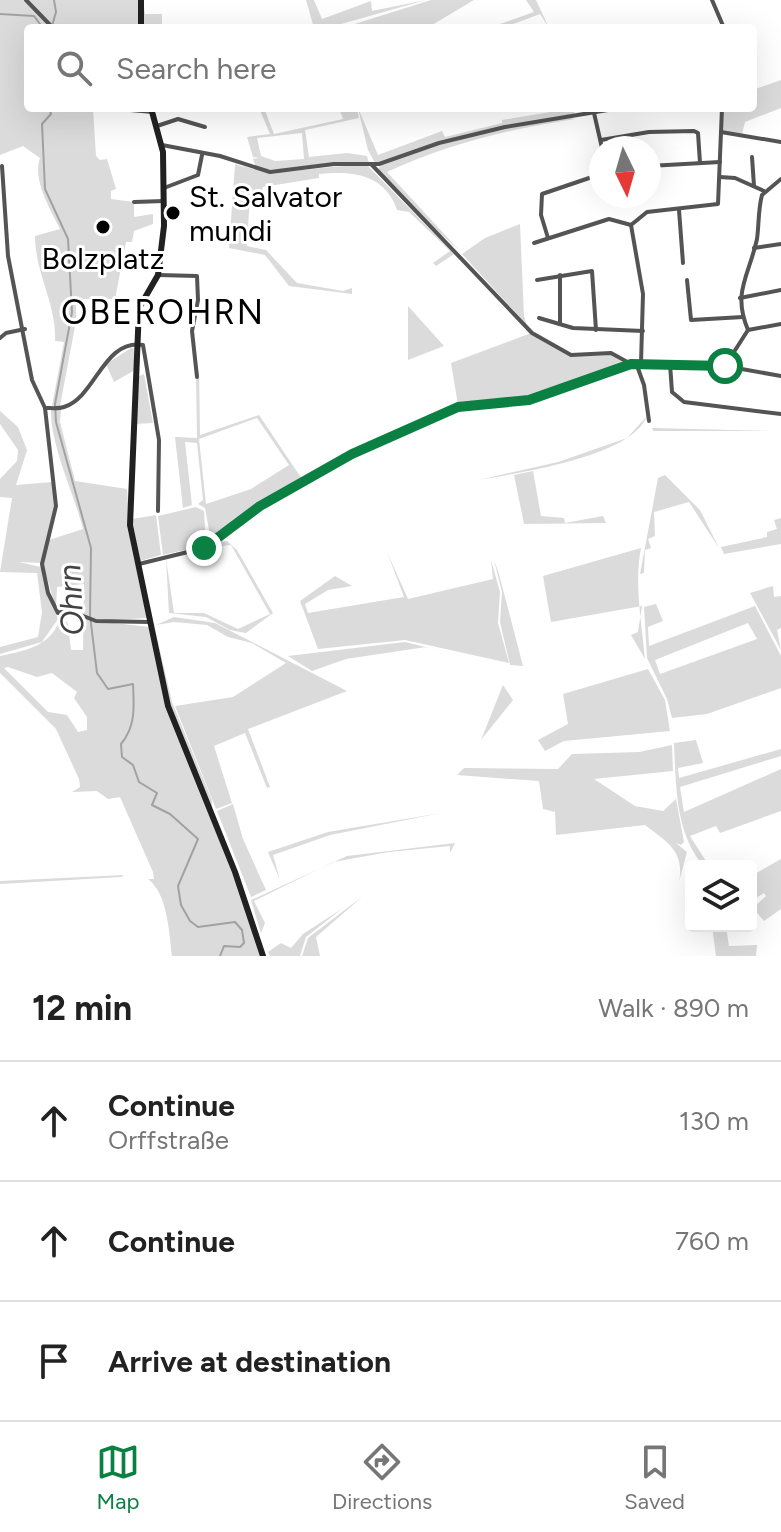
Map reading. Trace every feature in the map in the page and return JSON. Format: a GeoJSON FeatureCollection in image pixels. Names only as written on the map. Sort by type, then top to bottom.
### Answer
{"type":"FeatureCollection","features":[{"type":"Feature","properties":{"kind":"main road"},"geometry":{"type":"LineString","coordinates":[[141,0],[141,24]]}},
{"type":"Feature","properties":{"kind":"main road"},"geometry":{"type":"LineString","coordinates":[[153,112],[162,145],[164,201],[158,275],[139,308],[129,504],[137,564],[168,706],[235,872],[263,956]]}},
{"type":"Feature","properties":{"kind":"street"},"geometry":{"type":"LineString","coordinates":[[26,0],[49,24]]}},
{"type":"Feature","properties":{"kind":"street"},"geometry":{"type":"LineString","coordinates":[[712,0],[722,24]]}},
{"type":"Feature","properties":{"kind":"street"},"geometry":{"type":"LineString","coordinates":[[162,145],[220,156],[257,170],[372,165],[505,127],[599,112]]}},
{"type":"Feature","properties":{"kind":"street"},"geometry":{"type":"LineString","coordinates":[[631,225],[647,212],[718,204],[722,112]]}},
{"type":"Feature","properties":{"kind":"street"},"geometry":{"type":"LineString","coordinates":[[594,113],[600,136]]}},
{"type":"Feature","properties":{"kind":"street"},"geometry":{"type":"LineString","coordinates":[[157,126],[178,119],[205,127]]}},
{"type":"Feature","properties":{"kind":"street"},"geometry":{"type":"LineString","coordinates":[[625,136],[694,131],[698,133],[700,163]]}},
{"type":"Feature","properties":{"kind":"street"},"geometry":{"type":"LineString","coordinates":[[721,132],[781,142]]}},
{"type":"Feature","properties":{"kind":"street"},"geometry":{"type":"LineString","coordinates":[[164,188],[198,175],[202,155]]}},
{"type":"Feature","properties":{"kind":"street"},"geometry":{"type":"LineString","coordinates":[[752,157],[754,186]]}},
{"type":"Feature","properties":{"kind":"street"},"geometry":{"type":"LineString","coordinates":[[661,165],[720,162]]}},
{"type":"Feature","properties":{"kind":"street"},"geometry":{"type":"LineString","coordinates":[[372,165],[532,333],[571,355],[611,353],[636,363],[725,366],[781,376]]}},
{"type":"Feature","properties":{"kind":"street"},"geometry":{"type":"LineString","coordinates":[[2,166],[8,256],[25,329],[32,380],[45,408],[56,506],[42,564],[48,593],[58,613],[68,610],[96,621],[150,622]]}},
{"type":"Feature","properties":{"kind":"street"},"geometry":{"type":"LineString","coordinates":[[720,177],[764,191]]}},
{"type":"Feature","properties":{"kind":"street"},"geometry":{"type":"LineString","coordinates":[[548,238],[541,215],[542,194],[589,178]]}},
{"type":"Feature","properties":{"kind":"street"},"geometry":{"type":"LineString","coordinates":[[748,330],[740,298],[754,248],[764,191],[781,179]]}},
{"type":"Feature","properties":{"kind":"street"},"geometry":{"type":"LineString","coordinates":[[134,202],[164,201]]}},
{"type":"Feature","properties":{"kind":"street"},"geometry":{"type":"LineString","coordinates":[[679,210],[683,263]]}},
{"type":"Feature","properties":{"kind":"street"},"geometry":{"type":"LineString","coordinates":[[534,243],[609,219],[631,225]]}},
{"type":"Feature","properties":{"kind":"street"},"geometry":{"type":"LineString","coordinates":[[631,225],[643,294],[643,331],[636,363],[644,385],[649,421]]}},
{"type":"Feature","properties":{"kind":"street"},"geometry":{"type":"LineString","coordinates":[[754,248],[781,244]]}},
{"type":"Feature","properties":{"kind":"street"},"geometry":{"type":"LineString","coordinates":[[537,280],[587,269],[594,273],[596,330]]}},
{"type":"Feature","properties":{"kind":"street"},"geometry":{"type":"LineString","coordinates":[[158,275],[197,276],[198,300],[192,331],[197,377]]}},
{"type":"Feature","properties":{"kind":"street"},"geometry":{"type":"LineString","coordinates":[[560,275],[560,324]]}},
{"type":"Feature","properties":{"kind":"street"},"geometry":{"type":"LineString","coordinates":[[687,280],[691,320],[743,317]]}},
{"type":"Feature","properties":{"kind":"street"},"geometry":{"type":"LineString","coordinates":[[740,298],[781,290]]}},
{"type":"Feature","properties":{"kind":"street"},"geometry":{"type":"LineString","coordinates":[[539,318],[596,330],[643,331]]}},
{"type":"Feature","properties":{"kind":"street"},"geometry":{"type":"LineString","coordinates":[[725,366],[748,330],[781,324]]}},
{"type":"Feature","properties":{"kind":"street"},"geometry":{"type":"LineString","coordinates":[[0,338],[6,333],[25,329]]}},
{"type":"Feature","properties":{"kind":"street"},"geometry":{"type":"LineString","coordinates":[[45,408],[63,408],[78,398],[105,362],[139,344],[144,347],[159,440],[158,511]]}},
{"type":"Feature","properties":{"kind":"street"},"geometry":{"type":"LineString","coordinates":[[137,564],[204,548],[260,506],[352,454],[458,407],[529,400],[636,363]]}},
{"type":"Feature","properties":{"kind":"street"},"geometry":{"type":"LineString","coordinates":[[670,364],[672,392],[684,402],[781,414]]}},
{"type":"Feature","properties":{"kind":"street"},"geometry":{"type":"LineString","coordinates":[[137,371],[147,371]]}},
{"type":"Feature","properties":{"kind":"shaded area"},"geometry":{"type":"Polygon","coordinates":[[[0,0],[24,0],[46,24],[24,24],[24,112],[93,112],[96,156],[100,160],[107,159],[116,189],[111,191],[111,199],[134,202],[134,217],[153,214],[153,224],[134,231],[132,242],[126,242],[115,299],[76,299],[76,321],[60,406],[52,406],[64,342],[55,341],[53,315],[38,263],[35,236],[60,229],[40,185],[40,158],[23,146],[0,155],[0,0]]]}},
{"type":"Feature","properties":{"kind":"shaded area"},"geometry":{"type":"Polygon","coordinates":[[[28,0],[140,0],[139,24],[51,24],[28,0]]]}},
{"type":"Feature","properties":{"kind":"shaded area"},"geometry":{"type":"Polygon","coordinates":[[[143,0],[145,14],[162,14],[162,24],[143,24],[143,0]]]}},
{"type":"Feature","properties":{"kind":"shaded area"},"geometry":{"type":"Polygon","coordinates":[[[306,0],[314,0],[322,19],[371,1],[372,11],[426,0],[341,24],[313,24],[306,0]]]}},
{"type":"Feature","properties":{"kind":"shaded area"},"geometry":{"type":"Polygon","coordinates":[[[431,0],[474,0],[434,24],[355,24],[431,0]]]}},
{"type":"Feature","properties":{"kind":"shaded area"},"geometry":{"type":"Polygon","coordinates":[[[526,0],[536,0],[547,24],[540,14],[514,24],[500,24],[534,12],[526,0]]]}},
{"type":"Feature","properties":{"kind":"shaded area"},"geometry":{"type":"Polygon","coordinates":[[[781,80],[781,108],[745,122],[742,134],[722,131],[723,112],[757,112],[757,89],[781,80]]]}},
{"type":"Feature","properties":{"kind":"shaded area"},"geometry":{"type":"Polygon","coordinates":[[[261,112],[266,112],[274,134],[343,119],[340,112],[358,112],[359,118],[305,130],[309,157],[347,153],[367,156],[369,163],[256,168],[253,159],[259,158],[253,157],[247,137],[270,134],[261,112]],[[302,133],[257,138],[261,156],[275,161],[304,159],[302,133]]]}},
{"type":"Feature","properties":{"kind":"shaded area"},"geometry":{"type":"Polygon","coordinates":[[[359,112],[378,155],[442,131],[445,137],[502,123],[502,120],[551,112],[574,112],[439,141],[375,163],[368,150],[359,112]]]}},
{"type":"Feature","properties":{"kind":"shaded area"},"geometry":{"type":"Polygon","coordinates":[[[575,119],[456,146],[387,172],[459,250],[427,222],[378,170],[380,166],[439,145],[505,128],[575,119]]]}},
{"type":"Feature","properties":{"kind":"shaded area"},"geometry":{"type":"Polygon","coordinates":[[[235,164],[269,171],[368,166],[454,254],[436,266],[433,263],[450,251],[409,212],[397,210],[392,198],[376,182],[343,173],[319,174],[319,178],[263,187],[261,196],[250,194],[247,246],[266,250],[297,283],[343,291],[352,288],[352,294],[289,286],[265,255],[229,248],[235,164]]]}},
{"type":"Feature","properties":{"kind":"shaded area"},"geometry":{"type":"Polygon","coordinates":[[[520,224],[527,325],[462,254],[485,238],[520,224]]]}},
{"type":"Feature","properties":{"kind":"shaded area"},"geometry":{"type":"Polygon","coordinates":[[[408,306],[444,346],[408,360],[408,306]]]}},
{"type":"Feature","properties":{"kind":"shaded area"},"geometry":{"type":"Polygon","coordinates":[[[531,333],[571,356],[611,355],[627,365],[538,397],[458,405],[451,363],[531,333]]]}},
{"type":"Feature","properties":{"kind":"shaded area"},"geometry":{"type":"Polygon","coordinates":[[[134,348],[135,370],[114,382],[106,364],[134,348]]]}},
{"type":"Feature","properties":{"kind":"shaded area"},"geometry":{"type":"Polygon","coordinates":[[[196,371],[199,371],[200,435],[259,415],[302,479],[211,541],[205,508],[198,504],[203,500],[197,443],[185,442],[192,505],[183,508],[175,437],[197,438],[196,371]],[[257,418],[199,439],[206,504],[251,489],[289,465],[257,418]]]}},
{"type":"Feature","properties":{"kind":"shaded area"},"geometry":{"type":"Polygon","coordinates":[[[144,374],[153,423],[135,424],[139,376],[144,374]]]}},
{"type":"Feature","properties":{"kind":"shaded area"},"geometry":{"type":"Polygon","coordinates":[[[456,404],[302,479],[350,451],[456,404]]]}},
{"type":"Feature","properties":{"kind":"shaded area"},"geometry":{"type":"Polygon","coordinates":[[[51,409],[61,409],[60,422],[75,481],[127,489],[131,545],[147,618],[96,621],[149,627],[167,706],[243,901],[261,956],[172,956],[164,904],[148,879],[154,879],[153,872],[120,797],[108,799],[97,791],[72,792],[80,787],[79,779],[56,729],[0,673],[0,656],[29,649],[46,640],[61,615],[68,624],[71,650],[83,650],[84,584],[57,587],[56,609],[43,564],[49,540],[83,529],[58,453],[51,409]],[[4,668],[48,712],[67,715],[78,732],[87,730],[87,717],[74,698],[77,692],[52,673],[37,677],[4,668]]]}},
{"type":"Feature","properties":{"kind":"shaded area"},"geometry":{"type":"Polygon","coordinates":[[[0,411],[18,427],[27,450],[16,485],[52,482],[55,507],[41,563],[19,562],[41,567],[58,619],[42,642],[0,654],[0,647],[38,637],[42,612],[37,573],[0,572],[12,498],[0,497],[0,479],[17,461],[18,450],[0,424],[0,411]]]}},
{"type":"Feature","properties":{"kind":"shaded area"},"geometry":{"type":"Polygon","coordinates":[[[652,428],[770,431],[653,431],[652,428]]]}},
{"type":"Feature","properties":{"kind":"shaded area"},"geometry":{"type":"Polygon","coordinates":[[[625,439],[570,461],[474,481],[558,462],[625,439]]]}},
{"type":"Feature","properties":{"kind":"shaded area"},"geometry":{"type":"Polygon","coordinates":[[[533,471],[541,516],[564,518],[565,523],[603,516],[606,523],[524,524],[514,475],[533,471]]]}},
{"type":"Feature","properties":{"kind":"shaded area"},"geometry":{"type":"Polygon","coordinates":[[[665,475],[700,510],[719,548],[689,502],[654,512],[655,536],[648,539],[651,548],[645,550],[644,573],[640,574],[658,478],[665,475]]]}},
{"type":"Feature","properties":{"kind":"shaded area"},"geometry":{"type":"Polygon","coordinates":[[[196,507],[204,511],[206,545],[163,555],[158,516],[196,507]]]}},
{"type":"Feature","properties":{"kind":"shaded area"},"geometry":{"type":"Polygon","coordinates":[[[156,515],[161,555],[140,561],[132,519],[156,515]]]}},
{"type":"Feature","properties":{"kind":"shaded area"},"geometry":{"type":"Polygon","coordinates":[[[781,518],[781,544],[724,554],[721,547],[767,537],[767,532],[777,529],[774,520],[781,518]]]}},
{"type":"Feature","properties":{"kind":"shaded area"},"geometry":{"type":"Polygon","coordinates":[[[227,541],[237,550],[273,613],[246,633],[230,630],[206,617],[169,613],[166,559],[174,613],[204,613],[238,629],[270,614],[231,545],[210,548],[213,543],[227,541]]]}},
{"type":"Feature","properties":{"kind":"shaded area"},"geometry":{"type":"Polygon","coordinates":[[[641,548],[638,575],[640,606],[551,622],[543,576],[641,548]]]}},
{"type":"Feature","properties":{"kind":"shaded area"},"geometry":{"type":"Polygon","coordinates":[[[387,552],[408,599],[493,579],[491,560],[500,592],[498,623],[509,663],[405,640],[318,649],[300,601],[335,576],[352,586],[328,590],[305,604],[308,613],[404,597],[387,552]]]}},
{"type":"Feature","properties":{"kind":"shaded area"},"geometry":{"type":"Polygon","coordinates":[[[494,560],[523,666],[510,665],[500,622],[502,592],[494,560]]]}},
{"type":"Feature","properties":{"kind":"shaded area"},"geometry":{"type":"Polygon","coordinates":[[[773,586],[774,597],[781,596],[781,628],[777,630],[781,650],[750,593],[773,586]]]}},
{"type":"Feature","properties":{"kind":"shaded area"},"geometry":{"type":"Polygon","coordinates":[[[656,604],[663,621],[648,627],[649,646],[755,606],[781,656],[781,688],[707,714],[672,718],[667,699],[647,658],[644,607],[656,604]],[[748,623],[655,660],[660,674],[757,639],[748,623]]]}},
{"type":"Feature","properties":{"kind":"shaded area"},"geometry":{"type":"Polygon","coordinates":[[[640,616],[645,659],[631,635],[638,632],[640,616]]]}},
{"type":"Feature","properties":{"kind":"shaded area"},"geometry":{"type":"Polygon","coordinates":[[[174,617],[215,623],[347,691],[248,729],[270,787],[267,788],[245,733],[214,746],[232,803],[216,809],[175,706],[233,697],[286,663],[252,643],[228,637],[207,625],[174,622],[156,625],[174,617]]]}},
{"type":"Feature","properties":{"kind":"shaded area"},"geometry":{"type":"Polygon","coordinates":[[[154,625],[172,702],[212,800],[212,810],[171,707],[154,625]]]}},
{"type":"Feature","properties":{"kind":"shaded area"},"geometry":{"type":"Polygon","coordinates":[[[405,642],[426,647],[346,659],[312,671],[288,656],[405,642]]]}},
{"type":"Feature","properties":{"kind":"shaded area"},"geometry":{"type":"Polygon","coordinates":[[[648,669],[665,700],[670,731],[564,741],[545,751],[538,740],[568,724],[563,694],[648,669]]]}},
{"type":"Feature","properties":{"kind":"shaded area"},"geometry":{"type":"Polygon","coordinates":[[[503,685],[513,700],[481,740],[503,685]]]}},
{"type":"Feature","properties":{"kind":"shaded area"},"geometry":{"type":"Polygon","coordinates":[[[696,740],[703,763],[678,768],[679,778],[781,749],[781,756],[680,787],[684,812],[781,769],[781,811],[720,833],[716,826],[690,836],[705,860],[699,860],[682,824],[674,743],[696,740]]]}},
{"type":"Feature","properties":{"kind":"shaded area"},"geometry":{"type":"Polygon","coordinates":[[[672,745],[673,771],[594,779],[635,806],[663,811],[676,799],[684,842],[681,845],[676,843],[687,852],[679,882],[677,855],[667,842],[645,825],[556,835],[555,812],[543,809],[539,781],[457,775],[464,768],[558,769],[572,754],[639,752],[672,745]]]}},
{"type":"Feature","properties":{"kind":"shaded area"},"geometry":{"type":"Polygon","coordinates":[[[233,804],[243,839],[266,890],[251,897],[217,811],[233,804]]]}},
{"type":"Feature","properties":{"kind":"shaded area"},"geometry":{"type":"Polygon","coordinates":[[[441,813],[330,835],[273,855],[280,880],[268,852],[328,832],[441,813]]]}},
{"type":"Feature","properties":{"kind":"shaded area"},"geometry":{"type":"Polygon","coordinates":[[[455,843],[450,853],[450,846],[334,862],[347,856],[455,843]]]}},
{"type":"Feature","properties":{"kind":"shaded area"},"geometry":{"type":"Polygon","coordinates":[[[781,859],[781,909],[764,921],[757,913],[757,904],[766,896],[764,893],[757,897],[757,873],[781,859]]]}},
{"type":"Feature","properties":{"kind":"shaded area"},"geometry":{"type":"Polygon","coordinates":[[[321,868],[254,901],[265,923],[261,933],[251,900],[321,868]]]}},
{"type":"Feature","properties":{"kind":"shaded area"},"geometry":{"type":"Polygon","coordinates":[[[124,875],[121,877],[0,884],[0,881],[124,875]]]}},
{"type":"Feature","properties":{"kind":"shaded area"},"geometry":{"type":"Polygon","coordinates":[[[363,896],[316,937],[320,956],[302,956],[308,938],[363,896]]]}},
{"type":"Feature","properties":{"kind":"shaded area"},"geometry":{"type":"Polygon","coordinates":[[[343,908],[306,937],[300,956],[270,956],[268,952],[281,943],[291,948],[303,934],[343,908]]]}},
{"type":"Feature","properties":{"kind":"shaded area"},"geometry":{"type":"Polygon","coordinates":[[[713,932],[727,932],[729,946],[757,945],[756,956],[716,956],[713,932]]]}},
{"type":"Feature","properties":{"kind":"waterway","name":"Ohrn"},"geometry":{"type":"LineString","coordinates":[[53,24],[56,12],[54,0]]}},
{"type":"Feature","properties":{"kind":"waterway"},"geometry":{"type":"LineString","coordinates":[[0,14],[34,16],[40,24]]}},
{"type":"Feature","properties":{"kind":"waterway","name":"Ohrn"},"geometry":{"type":"LineString","coordinates":[[50,112],[42,124],[45,189],[68,239],[72,312],[55,404],[56,422],[91,548],[90,615],[97,673],[108,689],[133,684],[133,716],[121,744],[122,757],[133,765],[139,782],[157,793],[152,805],[170,814],[198,839],[178,886],[181,905],[190,921],[198,927],[235,922],[242,930],[244,943],[240,947],[224,946],[220,956]]}},
{"type":"Feature","properties":{"kind":"place","name":"St. Salvator mundi"},"geometry":{"type":"Point","coordinates":[173,213]}},
{"type":"Feature","properties":{"kind":"place","name":"Bolzplatz"},"geometry":{"type":"Point","coordinates":[103,227]}},
{"type":"Feature","properties":{"kind":"district","name":"OBEROHRN"},"geometry":{"type":"Point","coordinates":[163,312]}},
{"type":"Feature","properties":{"kind":"route"},"geometry":{"type":"LineString","coordinates":[[204,548],[260,506],[352,454],[458,407],[538,398],[631,364],[725,366]]}}]}
